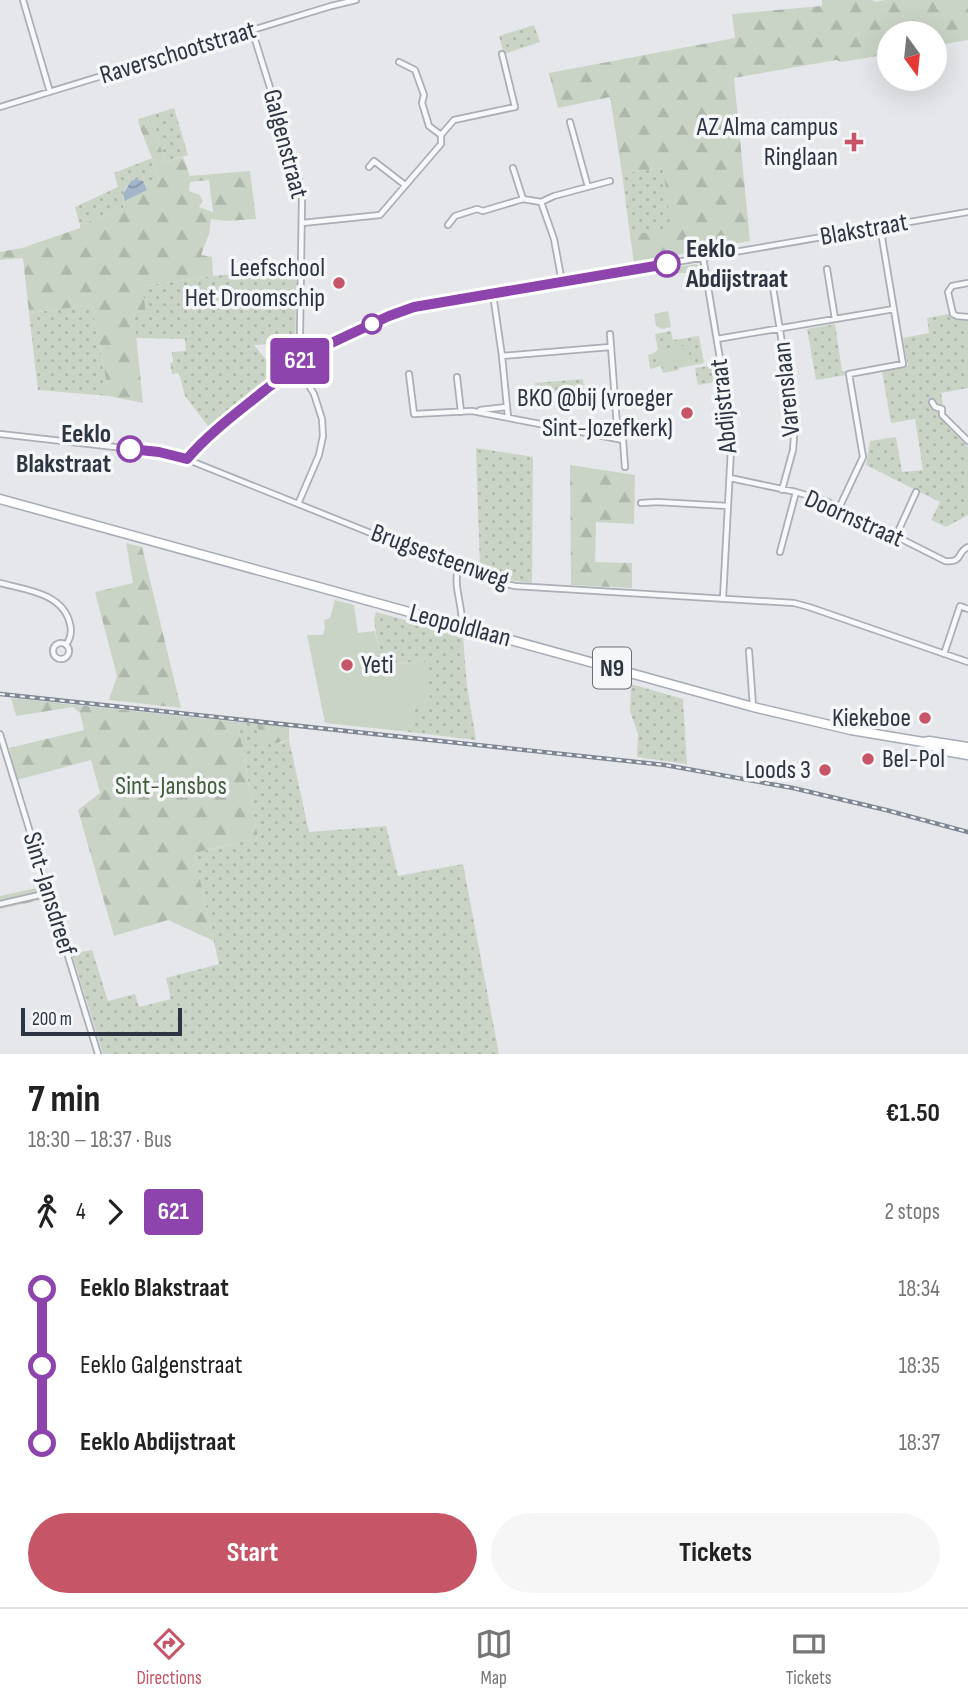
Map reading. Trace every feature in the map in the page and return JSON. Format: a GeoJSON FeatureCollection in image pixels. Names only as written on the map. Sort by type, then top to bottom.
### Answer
{"type":"FeatureCollection","features":[{"type":"Feature","properties":{"kind":"main road","name":"Leopoldlaan"},"geometry":{"type":"LineString","coordinates":[[0,499],[753,707],[851,730],[968,747]]}},
{"type":"Feature","properties":{"kind":"main road","name":"Leopoldlaan"},"geometry":{"type":"LineString","coordinates":[[923,742],[950,752],[968,755]]}},
{"type":"Feature","properties":{"kind":"street"},"geometry":{"type":"LineString","coordinates":[[23,0],[50,92]]}},
{"type":"Feature","properties":{"kind":"street","name":"Raverschootstraat"},"geometry":{"type":"LineString","coordinates":[[0,107],[356,0]]}},
{"type":"Feature","properties":{"kind":"street","name":"Galgenstraat"},"geometry":{"type":"LineString","coordinates":[[252,30],[300,184],[302,344]]}},
{"type":"Feature","properties":{"kind":"street"},"geometry":{"type":"LineString","coordinates":[[302,223],[380,215],[441,144],[441,135],[454,120],[515,107],[502,54]]}},
{"type":"Feature","properties":{"kind":"street"},"geometry":{"type":"LineString","coordinates":[[399,62],[415,70],[424,94],[422,103],[429,126],[441,135]]}},
{"type":"Feature","properties":{"kind":"street"},"geometry":{"type":"LineString","coordinates":[[570,122],[588,187]]}},
{"type":"Feature","properties":{"kind":"street"},"geometry":{"type":"LineString","coordinates":[[369,167],[374,161],[405,185]]}},
{"type":"Feature","properties":{"kind":"street"},"geometry":{"type":"LineString","coordinates":[[513,168],[523,199]]}},
{"type":"Feature","properties":{"kind":"street"},"geometry":{"type":"LineString","coordinates":[[449,225],[455,216],[477,209],[483,211],[523,199],[541,202],[610,181]]}},
{"type":"Feature","properties":{"kind":"street"},"geometry":{"type":"LineString","coordinates":[[541,202],[554,239],[562,282]]}},
{"type":"Feature","properties":{"kind":"street","name":"Blakstraat"},"geometry":{"type":"LineString","coordinates":[[313,350],[414,307],[968,212]]}},
{"type":"Feature","properties":{"kind":"street"},"geometry":{"type":"LineString","coordinates":[[882,238],[888,226]]}},
{"type":"Feature","properties":{"kind":"street"},"geometry":{"type":"LineString","coordinates":[[839,508],[863,457],[849,374],[903,364],[882,238],[873,229]]}},
{"type":"Feature","properties":{"kind":"street","name":"Abdijstraat"},"geometry":{"type":"LineString","coordinates":[[703,257],[732,431],[723,598]]}},
{"type":"Feature","properties":{"kind":"street"},"geometry":{"type":"LineString","coordinates":[[827,269],[835,319]]}},
{"type":"Feature","properties":{"kind":"street","name":"Varenslaan"},"geometry":{"type":"LineString","coordinates":[[772,281],[795,423],[793,450],[782,490]]}},
{"type":"Feature","properties":{"kind":"street"},"geometry":{"type":"LineString","coordinates":[[968,283],[952,286],[948,292],[953,314],[968,317]]}},
{"type":"Feature","properties":{"kind":"street"},"geometry":{"type":"LineString","coordinates":[[493,294],[508,417]]}},
{"type":"Feature","properties":{"kind":"street"},"geometry":{"type":"LineString","coordinates":[[717,339],[894,309]]}},
{"type":"Feature","properties":{"kind":"street"},"geometry":{"type":"LineString","coordinates":[[610,334],[618,439]]}},
{"type":"Feature","properties":{"kind":"street"},"geometry":{"type":"LineString","coordinates":[[187,459],[301,359],[310,357],[313,350],[309,345],[302,344],[298,351],[301,359],[303,376],[314,394],[322,419],[323,436],[319,455],[298,504]]}},
{"type":"Feature","properties":{"kind":"street"},"geometry":{"type":"LineString","coordinates":[[502,356],[610,347]]}},
{"type":"Feature","properties":{"kind":"street"},"geometry":{"type":"LineString","coordinates":[[410,374],[414,414],[507,407]]}},
{"type":"Feature","properties":{"kind":"street"},"geometry":{"type":"LineString","coordinates":[[457,377],[461,412]]}},
{"type":"Feature","properties":{"kind":"street"},"geometry":{"type":"LineString","coordinates":[[615,403],[644,400]]}},
{"type":"Feature","properties":{"kind":"street"},"geometry":{"type":"LineString","coordinates":[[932,402],[935,407],[942,409],[943,415],[968,441]]}},
{"type":"Feature","properties":{"kind":"street"},"geometry":{"type":"LineString","coordinates":[[472,411],[623,440],[625,467]]}},
{"type":"Feature","properties":{"kind":"street","name":"Brugsesteenweg"},"geometry":{"type":"LineString","coordinates":[[0,435],[159,452],[187,459],[501,583],[775,601],[809,607],[968,662]]}},
{"type":"Feature","properties":{"kind":"street","name":"Doornstraat"},"geometry":{"type":"LineString","coordinates":[[730,478],[826,501],[946,561],[957,560],[963,549],[968,547]]}},
{"type":"Feature","properties":{"kind":"street"},"geometry":{"type":"LineString","coordinates":[[780,552],[796,492]]}},
{"type":"Feature","properties":{"kind":"street"},"geometry":{"type":"LineString","coordinates":[[896,536],[916,492]]}},
{"type":"Feature","properties":{"kind":"street"},"geometry":{"type":"LineString","coordinates":[[640,503],[729,506]]}},
{"type":"Feature","properties":{"kind":"street"},"geometry":{"type":"LineString","coordinates":[[458,568],[456,579],[462,626]]}},
{"type":"Feature","properties":{"kind":"street"},"geometry":{"type":"LineString","coordinates":[[0,583],[50,597],[62,606],[71,627],[70,640],[66,645]]}},
{"type":"Feature","properties":{"kind":"street"},"geometry":{"type":"LineString","coordinates":[[944,654],[960,606],[968,609]]}},
{"type":"Feature","properties":{"kind":"street"},"geometry":{"type":"LineString","coordinates":[[749,651],[753,707]]}},
{"type":"Feature","properties":{"kind":"street","name":"Sint-Jansdreef"},"geometry":{"type":"LineString","coordinates":[[0,734],[98,1054]]}},
{"type":"Feature","properties":{"kind":"street"},"geometry":{"type":"LineString","coordinates":[[0,904],[48,893]]}},
{"type":"Feature","properties":{"kind":"green space"},"geometry":{"type":"Polygon","coordinates":[[[822,0],[968,0],[968,40],[947,44],[947,21],[877,21],[877,56],[842,62],[836,60],[734,78],[750,241],[634,263],[630,235],[671,229],[663,168],[622,173],[610,97],[558,108],[549,73],[735,38],[732,14],[822,6],[822,0]]]}},
{"type":"Feature","properties":{"kind":"green space"},"geometry":{"type":"Polygon","coordinates":[[[534,25],[540,42],[504,54],[499,36],[534,25]]]}},
{"type":"Feature","properties":{"kind":"green space"},"geometry":{"type":"Polygon","coordinates":[[[174,108],[188,155],[165,162],[153,121],[139,125],[138,119],[174,108]]]}},
{"type":"Feature","properties":{"kind":"green space"},"geometry":{"type":"Polygon","coordinates":[[[153,121],[165,162],[183,157],[190,176],[250,171],[256,219],[211,219],[201,255],[212,257],[213,276],[142,286],[146,313],[134,315],[143,403],[109,396],[92,305],[29,313],[23,258],[0,260],[0,252],[22,248],[80,228],[80,225],[124,208],[122,203],[159,183],[139,125],[153,121]],[[209,180],[190,182],[189,191],[200,195],[203,201],[199,207],[213,212],[209,180]]]}},
{"type":"Feature","properties":{"kind":"green space"},"geometry":{"type":"Polygon","coordinates":[[[152,158],[159,183],[147,190],[145,185],[131,181],[124,193],[124,208],[80,225],[75,207],[118,187],[114,173],[152,158]]]}},
{"type":"Feature","properties":{"kind":"green space"},"geometry":{"type":"Polygon","coordinates":[[[663,168],[672,230],[630,235],[622,173],[663,168]]]}},
{"type":"Feature","properties":{"kind":"green space"},"geometry":{"type":"Polygon","coordinates":[[[695,264],[699,266],[703,285],[696,286],[696,280],[689,273],[678,273],[676,267],[695,264]]]}},
{"type":"Feature","properties":{"kind":"green space"},"geometry":{"type":"Polygon","coordinates":[[[297,268],[295,343],[254,345],[279,375],[211,430],[185,396],[179,373],[172,374],[172,352],[186,351],[185,339],[135,338],[134,315],[142,286],[297,268]]]}},
{"type":"Feature","properties":{"kind":"green space"},"geometry":{"type":"Polygon","coordinates":[[[92,305],[109,396],[38,390],[29,313],[92,305]]]}},
{"type":"Feature","properties":{"kind":"green space"},"geometry":{"type":"Polygon","coordinates":[[[668,311],[671,327],[662,329],[656,326],[654,314],[668,311]]]}},
{"type":"Feature","properties":{"kind":"green space"},"geometry":{"type":"Polygon","coordinates":[[[949,314],[956,319],[968,320],[968,388],[941,393],[946,425],[968,447],[968,515],[946,527],[931,520],[940,502],[866,465],[870,441],[896,437],[902,472],[923,470],[915,419],[891,423],[882,371],[908,366],[903,338],[929,333],[927,318],[949,314]]]}},
{"type":"Feature","properties":{"kind":"green space"},"geometry":{"type":"Polygon","coordinates":[[[835,324],[842,371],[845,371],[846,375],[816,380],[807,329],[835,324]]]}},
{"type":"Feature","properties":{"kind":"green space"},"geometry":{"type":"Polygon","coordinates":[[[671,331],[673,340],[699,336],[704,363],[663,373],[661,366],[650,369],[648,355],[658,350],[655,334],[671,331]]]}},
{"type":"Feature","properties":{"kind":"green space"},"geometry":{"type":"Polygon","coordinates":[[[688,345],[690,361],[659,366],[656,351],[688,345]]]}},
{"type":"Feature","properties":{"kind":"green space"},"geometry":{"type":"Polygon","coordinates":[[[716,365],[720,381],[698,385],[695,368],[716,365]]]}},
{"type":"Feature","properties":{"kind":"green space"},"geometry":{"type":"Polygon","coordinates":[[[583,379],[585,404],[536,396],[535,383],[583,379]]]}},
{"type":"Feature","properties":{"kind":"green space"},"geometry":{"type":"Polygon","coordinates":[[[476,448],[533,457],[532,583],[500,579],[480,570],[476,448]]]}},
{"type":"Feature","properties":{"kind":"green space"},"geometry":{"type":"Polygon","coordinates":[[[570,465],[635,475],[634,524],[596,522],[595,562],[632,563],[632,588],[571,585],[570,465]]]}},
{"type":"Feature","properties":{"kind":"green space","name":"Sint-Jansbos"},"geometry":{"type":"Polygon","coordinates":[[[126,543],[142,547],[181,708],[109,700],[117,676],[95,592],[133,583],[126,543]]]}},
{"type":"Feature","properties":{"kind":"green space","name":"Yeti"},"geometry":{"type":"Polygon","coordinates":[[[335,600],[354,605],[358,633],[375,631],[382,666],[424,660],[431,705],[410,710],[412,724],[401,731],[325,723],[307,635],[323,635],[324,620],[330,618],[335,600]]]}},
{"type":"Feature","properties":{"kind":"green space"},"geometry":{"type":"Polygon","coordinates":[[[376,612],[463,636],[467,686],[476,740],[401,731],[412,724],[409,710],[424,660],[381,666],[374,620],[376,612]]]}},
{"type":"Feature","properties":{"kind":"green space"},"geometry":{"type":"Polygon","coordinates":[[[631,684],[683,699],[687,764],[637,757],[638,734],[630,711],[631,684]]]}},
{"type":"Feature","properties":{"kind":"green space","name":"Sint-Jansbos"},"geometry":{"type":"Polygon","coordinates":[[[11,698],[238,722],[258,838],[194,853],[214,941],[168,920],[114,936],[78,810],[100,793],[91,760],[17,780],[9,748],[84,730],[80,713],[73,707],[16,716],[11,698]]]}},
{"type":"Feature","properties":{"kind":"green space"},"geometry":{"type":"Polygon","coordinates":[[[238,722],[257,723],[257,731],[281,743],[289,740],[309,832],[386,826],[398,876],[463,864],[499,1054],[103,1054],[72,954],[92,950],[108,1001],[135,994],[139,1007],[171,999],[166,978],[219,964],[194,853],[258,838],[238,722]]]}},
{"type":"Feature","properties":{"kind":"green space"},"geometry":{"type":"Polygon","coordinates":[[[257,723],[289,727],[289,740],[271,744],[262,742],[257,723]]]}},
{"type":"Feature","properties":{"kind":"green space"},"geometry":{"type":"Polygon","coordinates":[[[41,887],[45,899],[0,909],[0,896],[41,887]]]}},
{"type":"Feature","properties":{"kind":"water"},"geometry":{"type":"Polygon","coordinates":[[[131,181],[143,181],[147,190],[125,201],[123,194],[131,181]]]}},
{"type":"Feature","properties":{"kind":"railway"},"geometry":{"type":"LineString","coordinates":[[0,694],[665,765],[793,788],[968,832]]}},
{"type":"Feature","properties":{"kind":"bus line","name":"621"},"geometry":{"type":"LineString","coordinates":[[130,449],[187,459],[302,358],[310,357],[313,350],[414,307],[667,264]]}},
{"type":"Feature","properties":{"kind":"place","name":"AZ Alma campus Ringlaan"},"geometry":{"type":"Point","coordinates":[854,142]}},
{"type":"Feature","properties":{"kind":"place","name":"Eeklo Abdijstraat"},"geometry":{"type":"Point","coordinates":[667,264]}},
{"type":"Feature","properties":{"kind":"place","name":"Leefschool Het Droomschip"},"geometry":{"type":"Point","coordinates":[339,283]}},
{"type":"Feature","properties":{"kind":"place","name":"BKO @bij (vroeger Sint-Jozefkerk)"},"geometry":{"type":"Point","coordinates":[687,413]}},
{"type":"Feature","properties":{"kind":"place","name":"Eeklo Blakstraat"},"geometry":{"type":"Point","coordinates":[130,449]}},
{"type":"Feature","properties":{"kind":"place","name":"Yeti"},"geometry":{"type":"Point","coordinates":[347,665]}},
{"type":"Feature","properties":{"kind":"place","name":"Kiekeboe"},"geometry":{"type":"Point","coordinates":[925,718]}},
{"type":"Feature","properties":{"kind":"place","name":"Bel-Pol"},"geometry":{"type":"Point","coordinates":[868,759]}},
{"type":"Feature","properties":{"kind":"place","name":"Loods 3"},"geometry":{"type":"Point","coordinates":[825,770]}}]}
